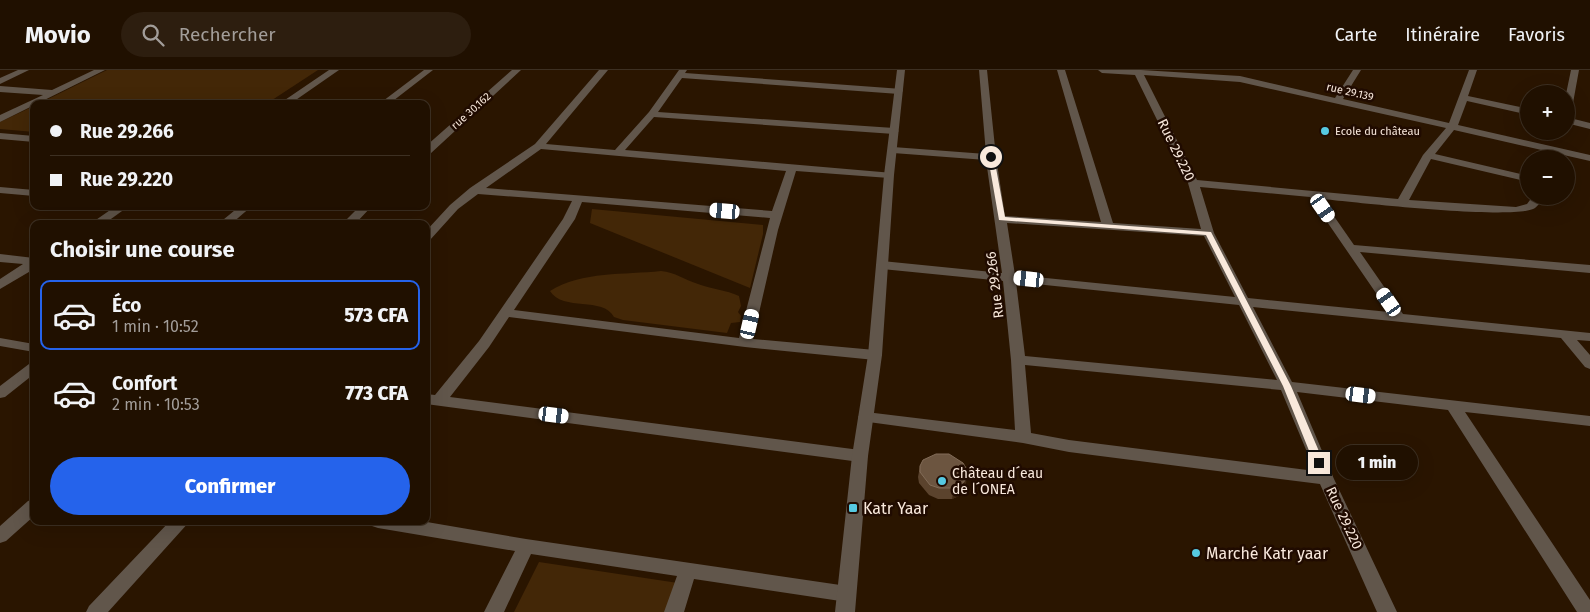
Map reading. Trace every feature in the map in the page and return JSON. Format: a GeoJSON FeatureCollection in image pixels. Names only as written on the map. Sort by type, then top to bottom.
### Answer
{"type":"FeatureCollection","features":[{"type":"Feature","properties":{"kind":"street"},"geometry":{"type":"LineString","coordinates":[[0,81],[25,70]]}},
{"type":"Feature","properties":{"kind":"street"},"geometry":{"type":"LineString","coordinates":[[38,100],[101,70]]}},
{"type":"Feature","properties":{"kind":"street"},"geometry":{"type":"LineString","coordinates":[[289,100],[335,70]]}},
{"type":"Feature","properties":{"kind":"street"},"geometry":{"type":"LineString","coordinates":[[388,100],[428,70]]}},
{"type":"Feature","properties":{"kind":"street","name":"rue 30.162"},"geometry":{"type":"LineString","coordinates":[[430,148],[517,70]]}},
{"type":"Feature","properties":{"kind":"street"},"geometry":{"type":"LineString","coordinates":[[430,234],[454,207],[474,190],[539,146],[604,70]]}},
{"type":"Feature","properties":{"kind":"street"},"geometry":{"type":"LineString","coordinates":[[845,612],[860,456],[875,355],[889,174],[901,70]]}},
{"type":"Feature","properties":{"kind":"street","name":"Rue 29.266"},"geometry":{"type":"LineString","coordinates":[[983,70],[991,157],[1010,277],[1023,437]]}},
{"type":"Feature","properties":{"kind":"street"},"geometry":{"type":"LineString","coordinates":[[1061,70],[1108,227]]}},
{"type":"Feature","properties":{"kind":"street","name":"rue 29.139"},"geometry":{"type":"LineString","coordinates":[[1102,70],[1240,79],[1590,158]]}},
{"type":"Feature","properties":{"kind":"street"},"geometry":{"type":"LineString","coordinates":[[1240,79],[1249,70]]}},
{"type":"Feature","properties":{"kind":"street"},"geometry":{"type":"LineString","coordinates":[[1337,101],[1357,70]]}},
{"type":"Feature","properties":{"kind":"street"},"geometry":{"type":"LineString","coordinates":[[1402,203],[1428,155],[1453,126],[1473,70]]}},
{"type":"Feature","properties":{"kind":"street"},"geometry":{"type":"LineString","coordinates":[[1572,85],[1575,70]]}},
{"type":"Feature","properties":{"kind":"street","name":"Rue 29.220"},"geometry":{"type":"LineString","coordinates":[[1138,71],[1193,183],[1208,233],[1287,386],[1326,479],[1387,612]]}},
{"type":"Feature","properties":{"kind":"street"},"geometry":{"type":"LineString","coordinates":[[617,152],[652,114],[682,72],[899,91]]}},
{"type":"Feature","properties":{"kind":"street"},"geometry":{"type":"LineString","coordinates":[[0,89],[53,93]]}},
{"type":"Feature","properties":{"kind":"street"},"geometry":{"type":"LineString","coordinates":[[1463,97],[1520,110]]}},
{"type":"Feature","properties":{"kind":"street"},"geometry":{"type":"LineString","coordinates":[[0,118],[30,104]]}},
{"type":"Feature","properties":{"kind":"street"},"geometry":{"type":"LineString","coordinates":[[652,114],[894,131]]}},
{"type":"Feature","properties":{"kind":"street"},"geometry":{"type":"LineString","coordinates":[[1575,122],[1590,126]]}},
{"type":"Feature","properties":{"kind":"street"},"geometry":{"type":"LineString","coordinates":[[0,136],[30,139]]}},
{"type":"Feature","properties":{"kind":"street"},"geometry":{"type":"LineString","coordinates":[[430,136],[442,137]]}},
{"type":"Feature","properties":{"kind":"street"},"geometry":{"type":"LineString","coordinates":[[539,146],[792,168],[889,174]]}},
{"type":"Feature","properties":{"kind":"street"},"geometry":{"type":"LineString","coordinates":[[893,150],[991,157]]}},
{"type":"Feature","properties":{"kind":"street"},"geometry":{"type":"LineString","coordinates":[[1428,155],[1520,177]]}},
{"type":"Feature","properties":{"kind":"street"},"geometry":{"type":"LineString","coordinates":[[745,343],[777,215],[792,168]]}},
{"type":"Feature","properties":{"kind":"street"},"geometry":{"type":"LineString","coordinates":[[1193,183],[1402,203],[1516,210],[1531,205]]}},
{"type":"Feature","properties":{"kind":"street"},"geometry":{"type":"LineString","coordinates":[[0,190],[30,193]]}},
{"type":"Feature","properties":{"kind":"street"},"geometry":{"type":"LineString","coordinates":[[474,190],[777,215]]}},
{"type":"Feature","properties":{"kind":"street"},"geometry":{"type":"LineString","coordinates":[[1314,195],[1398,316]]}},
{"type":"Feature","properties":{"kind":"street"},"geometry":{"type":"LineString","coordinates":[[433,399],[484,344],[569,219],[578,200]]}},
{"type":"Feature","properties":{"kind":"street"},"geometry":{"type":"LineString","coordinates":[[102,220],[118,210]]}},
{"type":"Feature","properties":{"kind":"street"},"geometry":{"type":"LineString","coordinates":[[229,220],[242,210]]}},
{"type":"Feature","properties":{"kind":"street"},"geometry":{"type":"LineString","coordinates":[[352,220],[364,210]]}},
{"type":"Feature","properties":{"kind":"street"},"geometry":{"type":"LineString","coordinates":[[1002,219],[1208,233]]}},
{"type":"Feature","properties":{"kind":"street"},"geometry":{"type":"LineString","coordinates":[[1351,248],[1590,269]]}},
{"type":"Feature","properties":{"kind":"street"},"geometry":{"type":"LineString","coordinates":[[0,258],[30,262]]}},
{"type":"Feature","properties":{"kind":"street"},"geometry":{"type":"LineString","coordinates":[[0,285],[30,265]]}},
{"type":"Feature","properties":{"kind":"street"},"geometry":{"type":"LineString","coordinates":[[882,265],[1590,336]]}},
{"type":"Feature","properties":{"kind":"street"},"geometry":{"type":"LineString","coordinates":[[505,313],[745,343],[875,355]]}},
{"type":"Feature","properties":{"kind":"street"},"geometry":{"type":"LineString","coordinates":[[1565,334],[1590,364]]}},
{"type":"Feature","properties":{"kind":"street"},"geometry":{"type":"LineString","coordinates":[[0,342],[30,347]]}},
{"type":"Feature","properties":{"kind":"street"},"geometry":{"type":"LineString","coordinates":[[1018,360],[1287,386],[1590,421]]}},
{"type":"Feature","properties":{"kind":"street"},"geometry":{"type":"LineString","coordinates":[[0,393],[30,370]]}},
{"type":"Feature","properties":{"kind":"street"},"geometry":{"type":"LineString","coordinates":[[433,399],[860,456]]}},
{"type":"Feature","properties":{"kind":"street"},"geometry":{"type":"LineString","coordinates":[[1453,406],[1588,612]]}},
{"type":"Feature","properties":{"kind":"street"},"geometry":{"type":"LineString","coordinates":[[866,417],[1023,437],[1069,446],[1326,479]]}},
{"type":"Feature","properties":{"kind":"street"},"geometry":{"type":"LineString","coordinates":[[0,536],[30,510]]}},
{"type":"Feature","properties":{"kind":"street"},"geometry":{"type":"LineString","coordinates":[[96,612],[177,525]]}},
{"type":"Feature","properties":{"kind":"street"},"geometry":{"type":"LineString","coordinates":[[402,525],[526,546],[847,594]]}},
{"type":"Feature","properties":{"kind":"street"},"geometry":{"type":"LineString","coordinates":[[494,612],[526,546]]}},
{"type":"Feature","properties":{"kind":"street"},"geometry":{"type":"LineString","coordinates":[[674,612],[688,570]]}},
{"type":"Feature","properties":{"kind":"shaded area"},"geometry":{"type":"Polygon","coordinates":[[[107,70],[318,70],[272,100],[46,100],[107,70]]]}},
{"type":"Feature","properties":{"kind":"shaded area"},"geometry":{"type":"Polygon","coordinates":[[[30,108],[30,132],[0,129],[0,122],[30,108]]]}},
{"type":"Feature","properties":{"kind":"shaded area"},"geometry":{"type":"Polygon","coordinates":[[[592,209],[763,225],[763,234],[750,288],[590,223],[592,209]]]}},
{"type":"Feature","properties":{"kind":"shaded area"},"geometry":{"type":"Polygon","coordinates":[[[661,271],[739,296],[741,306],[738,312],[741,316],[740,322],[731,323],[727,333],[623,320],[614,317],[609,311],[601,307],[564,301],[550,291],[576,280],[590,277],[661,271]]]}},
{"type":"Feature","properties":{"kind":"shaded area"},"geometry":{"type":"Polygon","coordinates":[[[539,562],[678,583],[667,612],[514,612],[539,562]]]}},
{"type":"Feature","properties":{"kind":"building","name":"Château d´eau de l´ONEA"},"geometry":{"type":"Polygon","coordinates":[[[936,454],[949,454],[963,463],[966,468],[967,478],[961,485],[954,488],[939,488],[930,485],[920,472],[920,466],[923,460],[936,454]]]}},
{"type":"Feature","properties":{"kind":"place","name":"Ecole du château"},"geometry":{"type":"Point","coordinates":[1325,131]}},
{"type":"Feature","properties":{"kind":"place","name":"Château d´eau de l´ONEA"},"geometry":{"type":"Point","coordinates":[942,481]}},
{"type":"Feature","properties":{"kind":"place","name":"Katr Yaar"},"geometry":{"type":"Point","coordinates":[853,508]}},
{"type":"Feature","properties":{"kind":"place","name":"Marché Katr yaar"},"geometry":{"type":"Point","coordinates":[1196,553]}},
{"type":"Feature","properties":{"kind":"route"},"geometry":{"type":"LineString","coordinates":[[991,157],[1002,219],[1208,233],[1287,386],[1319,463]]}}]}
